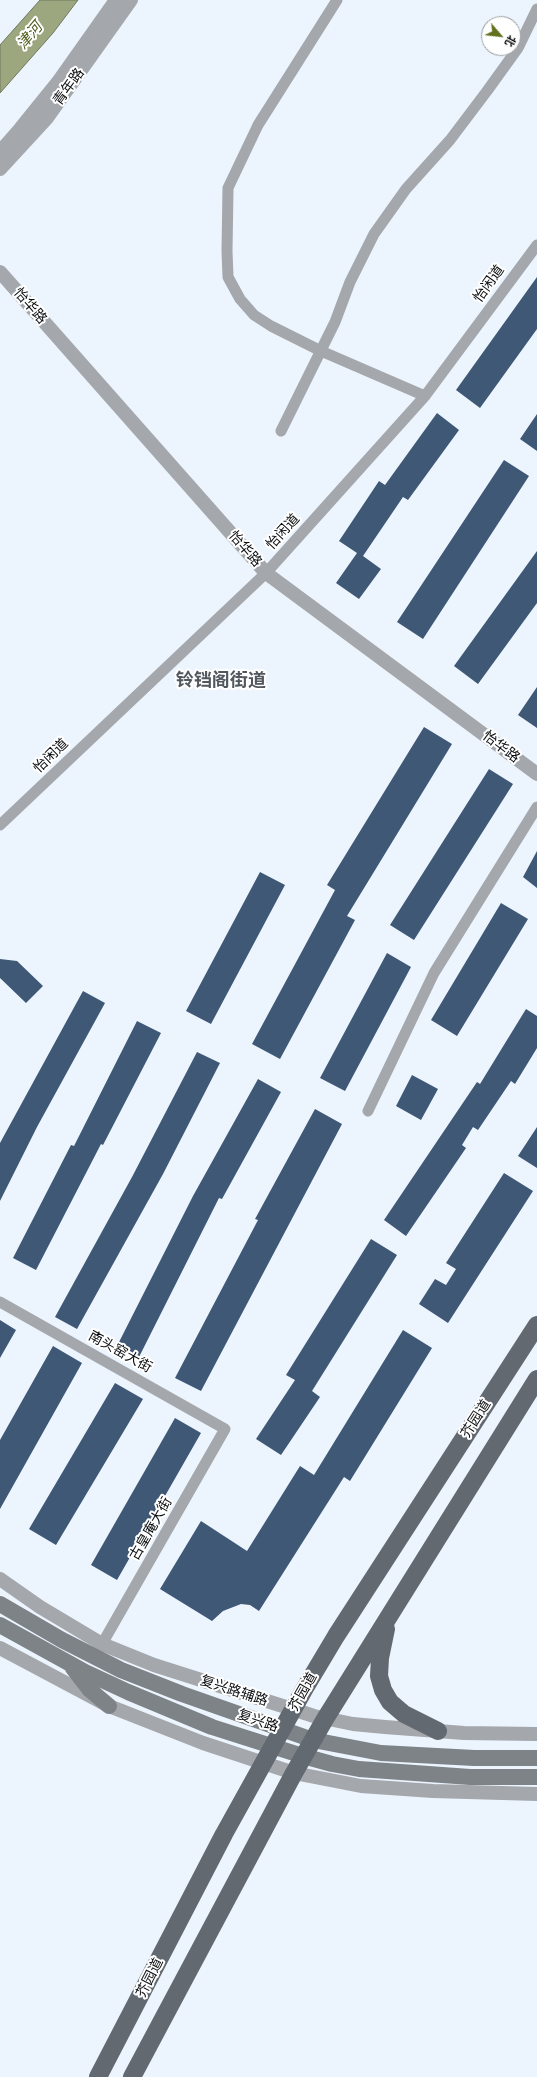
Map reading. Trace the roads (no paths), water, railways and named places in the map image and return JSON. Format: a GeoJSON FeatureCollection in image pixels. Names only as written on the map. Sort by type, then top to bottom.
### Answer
{"type":"FeatureCollection","features":[{"type":"Feature","properties":{"kind":"main road","name":"芥园道"},"geometry":{"type":"LineString","coordinates":[[98,2077],[262,1763],[292,1710],[336,1636],[537,1324]]}},
{"type":"Feature","properties":{"kind":"main road"},"geometry":{"type":"LineString","coordinates":[[132,2077],[303,1756],[325,1718],[393,1607],[537,1380]]}},
{"type":"Feature","properties":{"kind":"main road","name":"复兴路"},"geometry":{"type":"LineString","coordinates":[[0,1604],[62,1640],[122,1670],[182,1694],[313,1740],[381,1753],[474,1758],[537,1758]]}},
{"type":"Feature","properties":{"kind":"main road"},"geometry":{"type":"LineString","coordinates":[[393,1607],[384,1634],[380,1658],[379,1676],[383,1690],[390,1702],[404,1714],[438,1731]]}},
{"type":"Feature","properties":{"kind":"main road","name":"复兴路"},"geometry":{"type":"LineString","coordinates":[[0,1625],[70,1664],[113,1685],[198,1721],[271,1747],[360,1769],[470,1777],[537,1777]]}},
{"type":"Feature","properties":{"kind":"main road"},"geometry":{"type":"LineString","coordinates":[[70,1664],[90,1690],[108,1706]]}},
{"type":"Feature","properties":{"kind":"street","name":"青年路"},"geometry":{"type":"LineString","coordinates":[[0,152],[20,130],[58,82],[116,0]]}},
{"type":"Feature","properties":{"kind":"street","name":"青年路"},"geometry":{"type":"LineString","coordinates":[[0,169],[47,118],[131,0]]}},
{"type":"Feature","properties":{"kind":"street"},"geometry":{"type":"LineString","coordinates":[[337,0],[258,125],[228,188],[228,277],[240,299],[254,314],[321,351],[426,396]]}},
{"type":"Feature","properties":{"kind":"street"},"geometry":{"type":"LineString","coordinates":[[282,431],[335,322],[350,282],[374,234],[406,189],[450,140],[487,91],[518,48],[537,9]]}},
{"type":"Feature","properties":{"kind":"street","name":"怡闲道"},"geometry":{"type":"LineString","coordinates":[[0,825],[266,573],[426,396],[537,245]]}},
{"type":"Feature","properties":{"kind":"street","name":"怡华路"},"geometry":{"type":"LineString","coordinates":[[0,272],[266,573],[537,774]]}},
{"type":"Feature","properties":{"kind":"street"},"geometry":{"type":"LineString","coordinates":[[368,1111],[434,973],[537,807]]}},
{"type":"Feature","properties":{"kind":"street","name":"南头窑大街"},"geometry":{"type":"LineString","coordinates":[[0,1302],[225,1429]]}},
{"type":"Feature","properties":{"kind":"street","name":"古皇庵大街"},"geometry":{"type":"LineString","coordinates":[[102,1644],[225,1429]]}},
{"type":"Feature","properties":{"kind":"street","name":"复兴路辅路"},"geometry":{"type":"LineString","coordinates":[[0,1579],[40,1607],[102,1644],[154,1665],[292,1710],[353,1724],[438,1731],[537,1734]]}},
{"type":"Feature","properties":{"kind":"street"},"geometry":{"type":"LineString","coordinates":[[0,1648],[108,1706],[203,1743],[294,1773],[361,1786],[433,1791],[537,1794]]}},
{"type":"Feature","properties":{"kind":"water","name":"津河"},"geometry":{"type":"Polygon","coordinates":[[[40,0],[78,0],[53,33],[0,93],[0,45],[40,0]]]}},
{"type":"Feature","properties":{"kind":"district","name":"铃铛阁街道"},"geometry":{"type":"Point","coordinates":[221,681]}}]}
